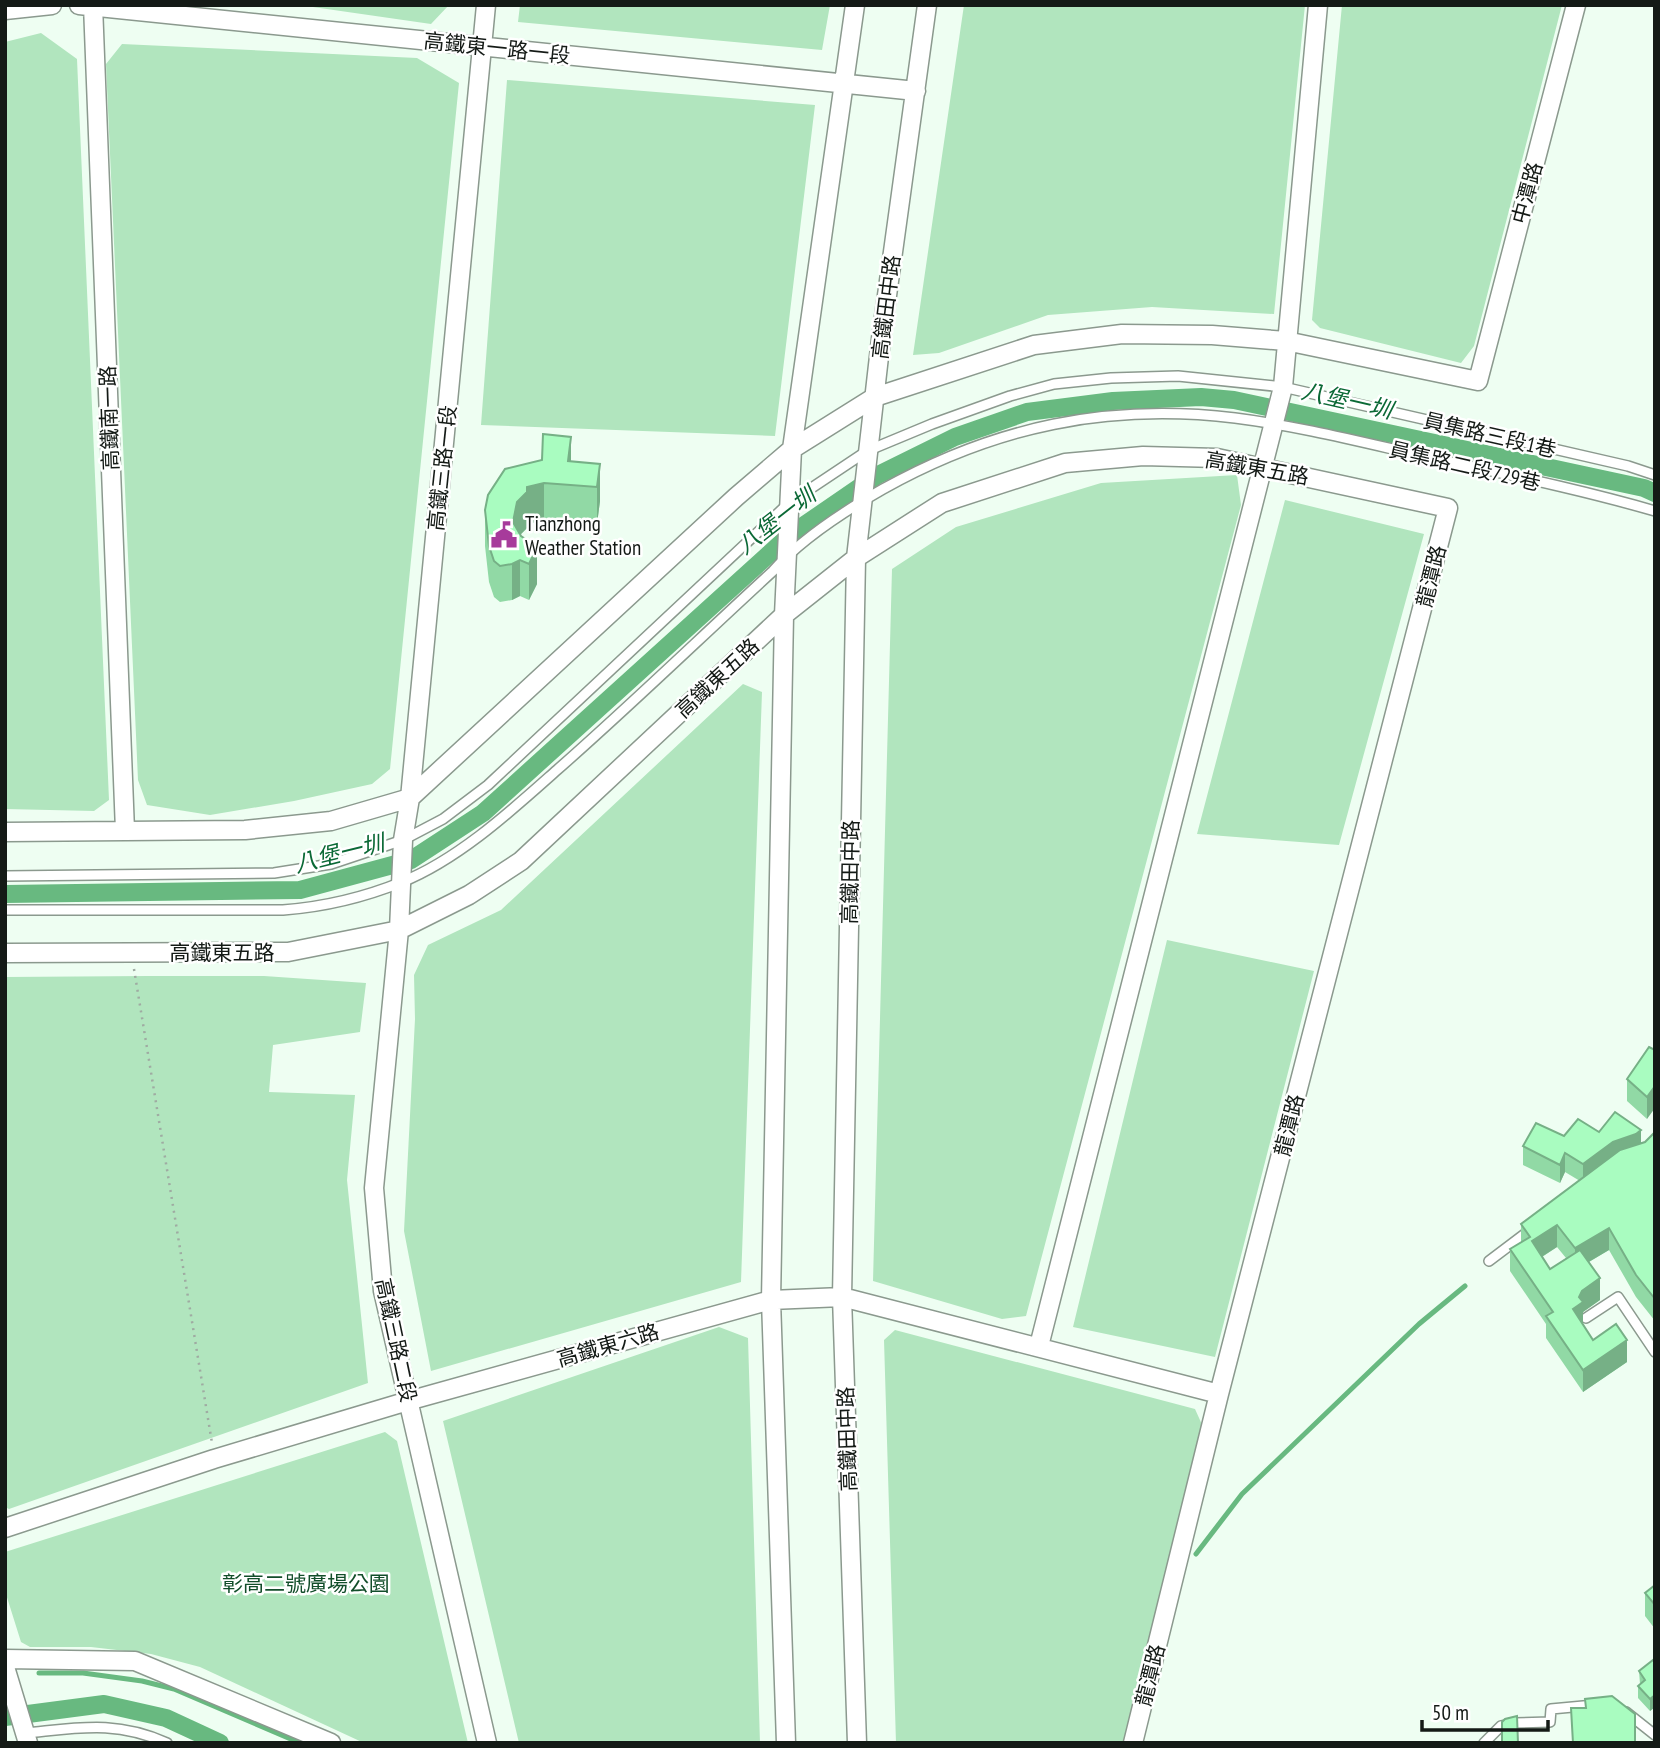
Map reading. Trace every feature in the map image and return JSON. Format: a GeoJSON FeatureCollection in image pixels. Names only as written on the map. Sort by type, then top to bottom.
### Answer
{"type":"FeatureCollection","features":[{"type":"Feature","properties":{"kind":"street"},"geometry":{"type":"LineString","coordinates":[[5,10],[52,5]]}},
{"type":"Feature","properties":{"kind":"street","name":"高鐵三路一段"},"geometry":{"type":"LineString","coordinates":[[399,930],[403,839],[410,798],[486,5]]}},
{"type":"Feature","properties":{"kind":"street"},"geometry":{"type":"LineString","coordinates":[[786,1743],[771,1300],[784,615],[792,449],[855,5]]}},
{"type":"Feature","properties":{"kind":"street","name":"高鐵田中路"},"geometry":{"type":"LineString","coordinates":[[857,1743],[842,1297],[856,558],[881,339],[927,5]]}},
{"type":"Feature","properties":{"kind":"street"},"geometry":{"type":"LineString","coordinates":[[1039,1346],[1283,387],[1318,5]]}},
{"type":"Feature","properties":{"kind":"street","name":"中潭路"},"geometry":{"type":"LineString","coordinates":[[1286,341],[1478,381],[1576,5]]}},
{"type":"Feature","properties":{"kind":"street","name":"高鐵東一路一段"},"geometry":{"type":"LineString","coordinates":[[88,6],[916,91]]}},
{"type":"Feature","properties":{"kind":"street","name":"高鐵南一路"},"geometry":{"type":"LineString","coordinates":[[88,6],[125,831]]}},
{"type":"Feature","properties":{"kind":"street"},"geometry":{"type":"LineString","coordinates":[[5,832],[245,830],[331,821],[410,798],[736,497],[792,449],[875,397],[1034,345],[1122,334],[1212,334],[1286,341]]}},
{"type":"Feature","properties":{"kind":"street","name":"高鐵東五路"},"geometry":{"type":"LineString","coordinates":[[5,953],[288,952],[399,930],[469,895],[521,861],[784,615],[856,558],[942,503],[1065,463],[1143,456],[1217,458],[1448,508]]}},
{"type":"Feature","properties":{"kind":"street","name":"龍潭路"},"geometry":{"type":"LineString","coordinates":[[1133,1743],[1219,1394],[1448,508]]}},
{"type":"Feature","properties":{"kind":"street","name":"高鐵三路二段"},"geometry":{"type":"LineString","coordinates":[[399,930],[374,1188],[383,1291],[488,1743]]}},
{"type":"Feature","properties":{"kind":"street","name":"高鐵東六路"},"geometry":{"type":"LineString","coordinates":[[5,1528],[214,1459],[408,1401],[771,1300],[842,1297],[1219,1394]]}},
{"type":"Feature","properties":{"kind":"street"},"geometry":{"type":"LineString","coordinates":[[5,1659],[135,1661],[331,1743]]}},
{"type":"Feature","properties":{"kind":"street"},"geometry":{"type":"LineString","coordinates":[[5,1667],[26,1738]]}},
{"type":"Feature","properties":{"kind":"lane","name":"員集路三段1巷"},"geometry":{"type":"LineString","coordinates":[[5,876],[274,873],[331,864],[403,839],[443,819],[488,785],[789,503],[867,451],[984,405],[1054,384],[1111,378],[1178,376],[1283,387],[1628,466],[1655,475]]}},
{"type":"Feature","properties":{"kind":"lane","name":"員集路二段729巷"},"geometry":{"type":"LineString","coordinates":[[5,910],[283,910],[315,907],[403,881],[484,834],[579,751],[787,555],[861,501],[904,477],[956,453],[1018,431],[1108,414],[1198,415],[1275,425],[1655,511]]}},
{"type":"Feature","properties":{"kind":"lane"},"geometry":{"type":"LineString","coordinates":[[1489,1261],[1542,1222]]}},
{"type":"Feature","properties":{"kind":"lane"},"geometry":{"type":"LineString","coordinates":[[1586,1318],[1618,1297],[1655,1352]]}},
{"type":"Feature","properties":{"kind":"lane"},"geometry":{"type":"LineString","coordinates":[[1614,1703],[1655,1735]]}},
{"type":"Feature","properties":{"kind":"lane"},"geometry":{"type":"LineString","coordinates":[[1484,1743],[1501,1726],[1550,1722],[1551,1709],[1601,1704]]}},
{"type":"Feature","properties":{"kind":"lane"},"geometry":{"type":"LineString","coordinates":[[26,1738],[104,1726],[145,1733],[167,1743]]}},
{"type":"Feature","properties":{"kind":"path"},"geometry":{"type":"LineString","coordinates":[[132,952],[214,1459]]}},
{"type":"Feature","properties":{"kind":"green space"},"geometry":{"type":"Polygon","coordinates":[[[299,5],[449,5],[431,24],[299,5]]]}},
{"type":"Feature","properties":{"kind":"green space"},"geometry":{"type":"Polygon","coordinates":[[[520,5],[830,5],[822,50],[518,22],[520,5]]]}},
{"type":"Feature","properties":{"kind":"green space"},"geometry":{"type":"Polygon","coordinates":[[[964,5],[1305,5],[1274,314],[1152,307],[1048,315],[939,353],[913,355],[964,5]]]}},
{"type":"Feature","properties":{"kind":"green space"},"geometry":{"type":"Polygon","coordinates":[[[1342,5],[1562,5],[1474,346],[1461,363],[1320,328],[1312,320],[1342,5]]]}},
{"type":"Feature","properties":{"kind":"green space"},"geometry":{"type":"Polygon","coordinates":[[[41,33],[77,59],[109,800],[94,811],[5,809],[5,42],[41,33]]]}},
{"type":"Feature","properties":{"kind":"green space"},"geometry":{"type":"Polygon","coordinates":[[[122,44],[417,58],[459,83],[390,769],[372,784],[210,815],[147,805],[138,780],[106,64],[122,44]]]}},
{"type":"Feature","properties":{"kind":"green space"},"geometry":{"type":"Polygon","coordinates":[[[507,80],[815,105],[775,436],[481,425],[507,80]]]}},
{"type":"Feature","properties":{"kind":"green space"},"geometry":{"type":"Polygon","coordinates":[[[1237,475],[1241,505],[1026,1316],[1002,1319],[873,1281],[892,569],[956,527],[1101,483],[1237,475]]]}},
{"type":"Feature","properties":{"kind":"green space"},"geometry":{"type":"Polygon","coordinates":[[[1285,500],[1424,534],[1339,845],[1197,834],[1285,500]]]}},
{"type":"Feature","properties":{"kind":"green space"},"geometry":{"type":"Polygon","coordinates":[[[743,684],[762,692],[741,1282],[431,1371],[404,1231],[415,1019],[414,975],[428,945],[501,910],[743,684]]]}},
{"type":"Feature","properties":{"kind":"green space"},"geometry":{"type":"Polygon","coordinates":[[[1167,940],[1314,971],[1215,1357],[1073,1327],[1167,940]]]}},
{"type":"Feature","properties":{"kind":"green space"},"geometry":{"type":"Polygon","coordinates":[[[264,976],[366,983],[360,1032],[273,1045],[269,1092],[355,1095],[347,1180],[368,1383],[9,1509],[5,1507],[5,977],[264,976]]]}},
{"type":"Feature","properties":{"kind":"green space"},"geometry":{"type":"Polygon","coordinates":[[[719,1327],[748,1338],[760,1743],[519,1743],[443,1421],[719,1327]]]}},
{"type":"Feature","properties":{"kind":"green space"},"geometry":{"type":"Polygon","coordinates":[[[895,1330],[1195,1409],[1204,1429],[1127,1743],[896,1743],[884,1340],[895,1330]]]}},
{"type":"Feature","properties":{"kind":"green space","name":"彰高二號廣場公園"},"geometry":{"type":"Polygon","coordinates":[[[385,1432],[397,1441],[468,1743],[364,1743],[200,1667],[151,1654],[91,1647],[30,1647],[21,1642],[5,1591],[5,1552],[385,1432]]]}},
{"type":"Feature","properties":{"kind":"building"},"geometry":{"type":"Polygon","coordinates":[[[543,434],[571,437],[568,461],[600,464],[597,487],[544,483],[527,487],[527,492],[517,502],[513,522],[521,536],[537,547],[529,564],[520,560],[500,566],[494,561],[489,546],[485,510],[488,495],[505,469],[542,460],[543,434]]]}},
{"type":"Feature","properties":{"kind":"building"},"geometry":{"type":"Polygon","coordinates":[[[1649,1047],[1655,1050],[1655,1086],[1647,1097],[1627,1079],[1649,1047]]]}},
{"type":"Feature","properties":{"kind":"building"},"geometry":{"type":"Polygon","coordinates":[[[1615,1112],[1641,1130],[1613,1142],[1583,1164],[1565,1153],[1560,1165],[1523,1146],[1536,1123],[1564,1136],[1578,1119],[1599,1132],[1615,1112]]]}},
{"type":"Feature","properties":{"kind":"building"},"geometry":{"type":"Polygon","coordinates":[[[1655,1132],[1655,1299],[1636,1275],[1609,1228],[1575,1248],[1557,1225],[1532,1241],[1550,1269],[1580,1250],[1600,1278],[1582,1291],[1579,1297],[1583,1302],[1573,1309],[1593,1340],[1616,1324],[1627,1340],[1583,1370],[1546,1316],[1553,1312],[1510,1249],[1530,1237],[1521,1224],[1620,1150],[1645,1142],[1655,1132]]]}},
{"type":"Feature","properties":{"kind":"building"},"geometry":{"type":"Polygon","coordinates":[[[1655,1585],[1655,1605],[1645,1593],[1655,1585]]]}},
{"type":"Feature","properties":{"kind":"building"},"geometry":{"type":"Polygon","coordinates":[[[1653,1660],[1655,1695],[1650,1699],[1638,1686],[1645,1680],[1639,1671],[1653,1660]]]}},
{"type":"Feature","properties":{"kind":"building"},"geometry":{"type":"Polygon","coordinates":[[[1612,1696],[1635,1714],[1635,1743],[1573,1743],[1571,1708],[1586,1708],[1585,1699],[1612,1696]]]}},
{"type":"Feature","properties":{"kind":"building"},"geometry":{"type":"Polygon","coordinates":[[[1517,1716],[1518,1743],[1502,1743],[1502,1722],[1517,1716]]]}},
{"type":"Feature","properties":{"kind":"waterway","name":"八堡一圳"},"geometry":{"type":"LineString","coordinates":[[5,894],[300,890],[411,860],[483,813],[790,535],[876,476],[955,437],[1027,412],[1113,401],[1201,397],[1234,400],[1644,488],[1655,493]]}},
{"type":"Feature","properties":{"kind":"waterway"},"geometry":{"type":"LineString","coordinates":[[1196,1554],[1242,1494],[1419,1324],[1465,1286]]}},
{"type":"Feature","properties":{"kind":"waterway"},"geometry":{"type":"LineString","coordinates":[[39,1673],[83,1673],[142,1681],[174,1689],[300,1743]]}},
{"type":"Feature","properties":{"kind":"waterway"},"geometry":{"type":"LineString","coordinates":[[5,1717],[104,1704],[166,1718],[220,1743]]}},
{"type":"Feature","properties":{"kind":"place","name":"Tianzhong Weather Station"},"geometry":{"type":"Point","coordinates":[504,535]}}]}
